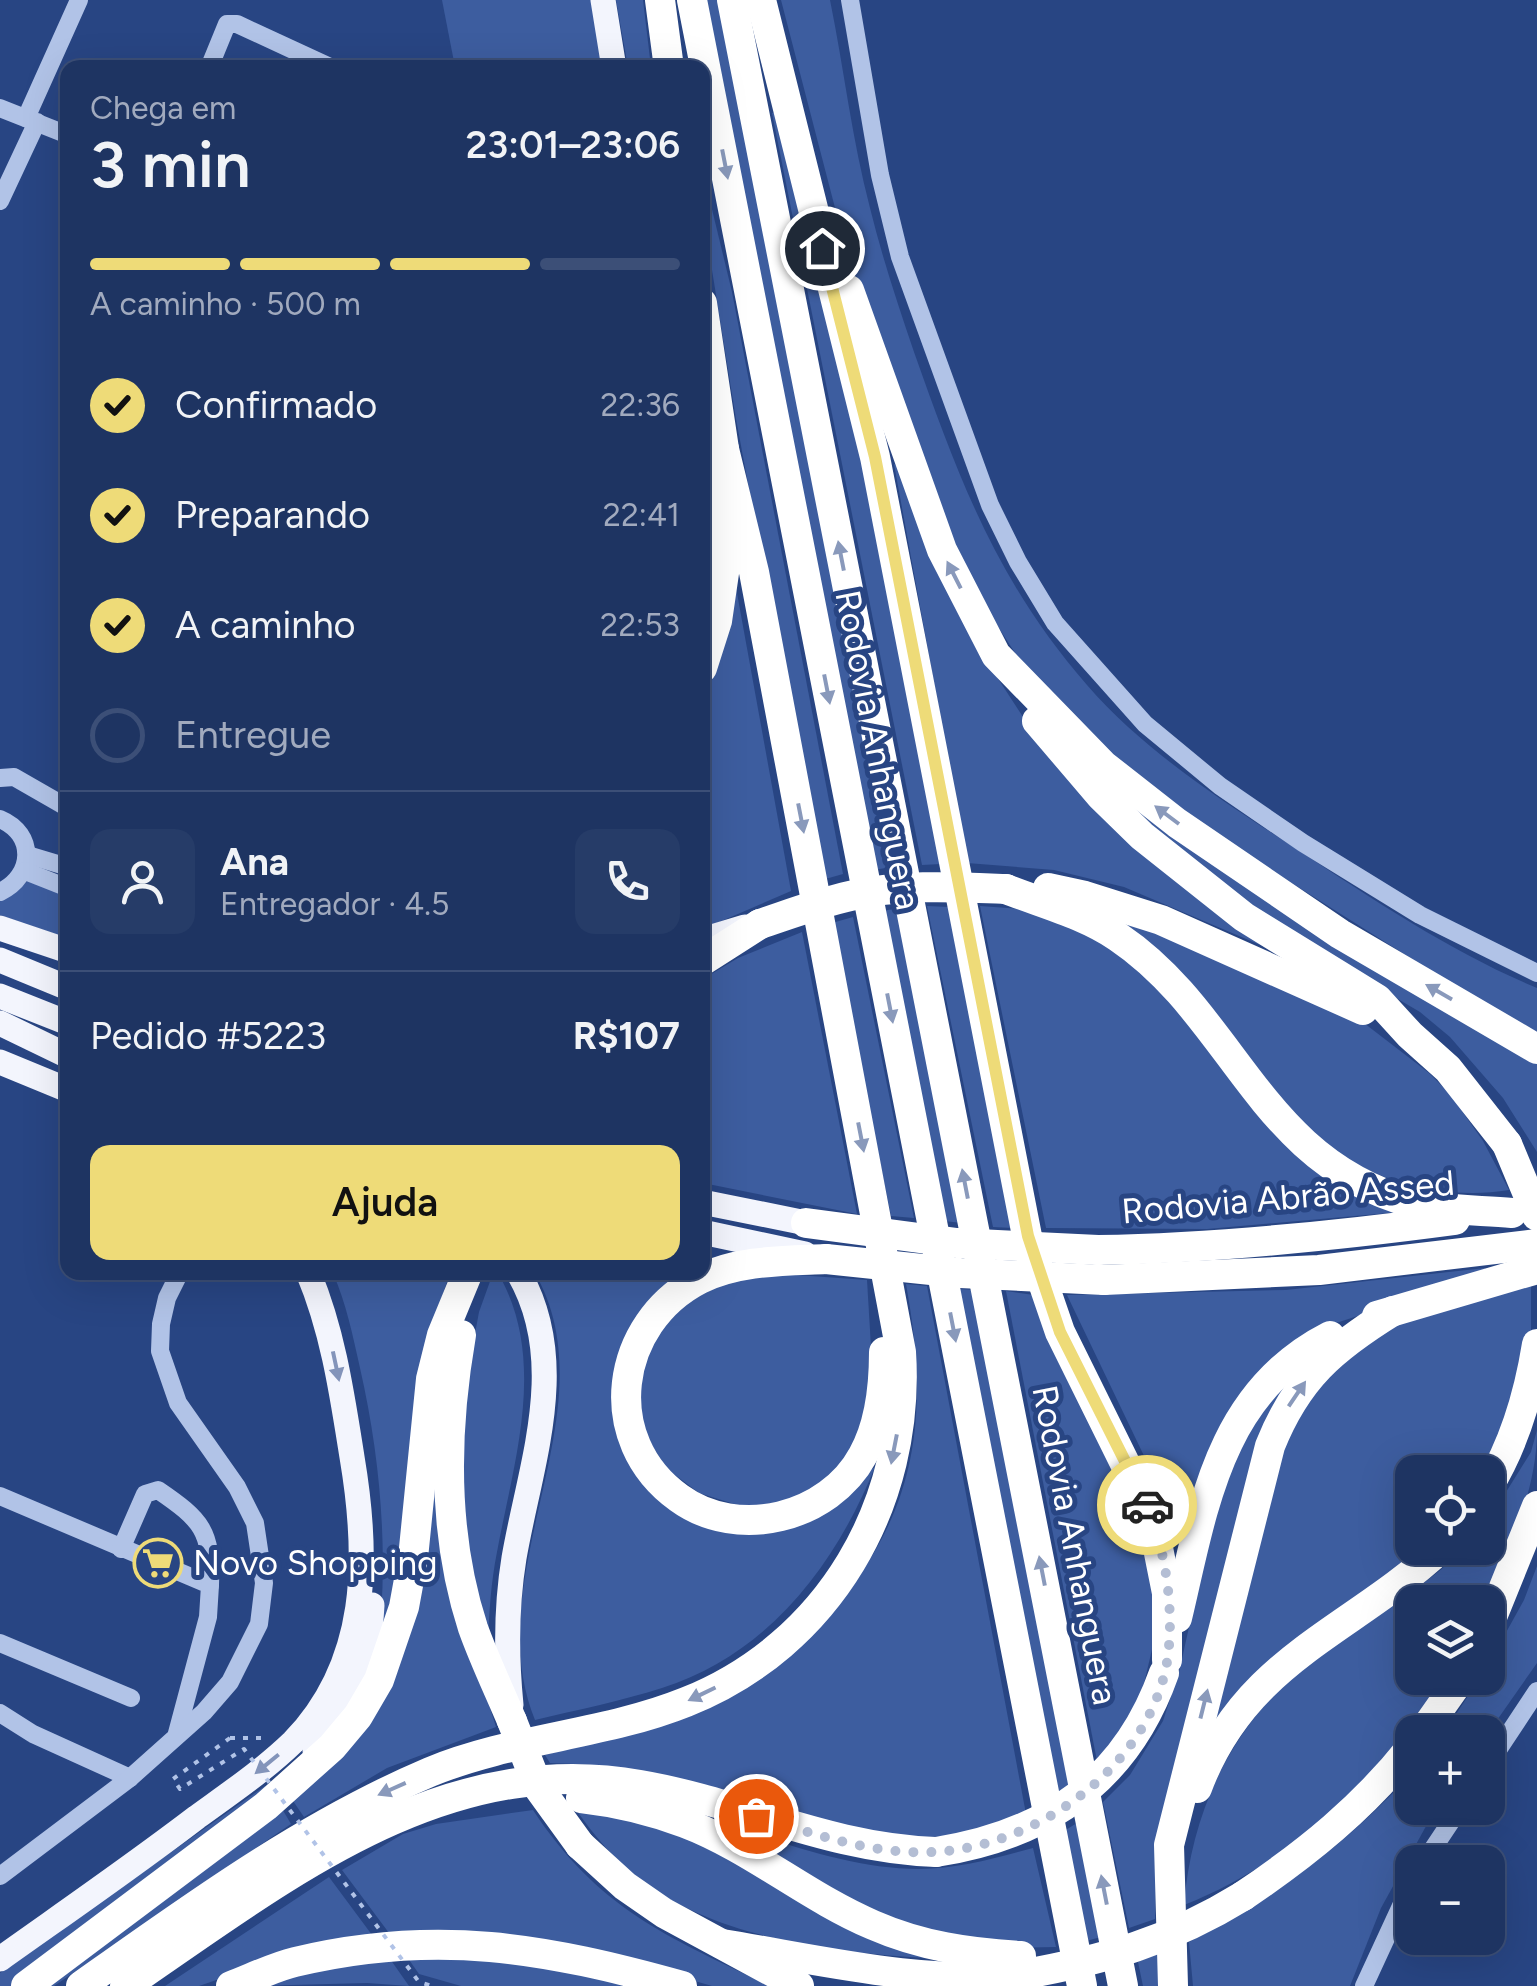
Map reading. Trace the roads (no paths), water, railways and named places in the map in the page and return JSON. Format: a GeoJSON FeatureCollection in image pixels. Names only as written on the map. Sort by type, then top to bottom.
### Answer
{"type":"FeatureCollection","features":[{"type":"Feature","properties":{"kind":"highway"},"geometry":{"type":"LineString","coordinates":[[660,0],[668,60]]}},
{"type":"Feature","properties":{"kind":"highway","name":"Rodovia Anhanguera"},"geometry":{"type":"LineString","coordinates":[[692,0],[704,60]]}},
{"type":"Feature","properties":{"kind":"highway","name":"Rodovia Anhanguera"},"geometry":{"type":"LineString","coordinates":[[732,0],[1123,1986]]}},
{"type":"Feature","properties":{"kind":"highway"},"geometry":{"type":"LineString","coordinates":[[761,0],[875,457],[1028,1236],[1060,1332],[1152,1518],[1168,1593],[1166,1666]]}},
{"type":"Feature","properties":{"kind":"highway","name":"Rodovia Anhanguera"},"geometry":{"type":"LineString","coordinates":[[710,92],[1082,1986]]}},
{"type":"Feature","properties":{"kind":"highway"},"geometry":{"type":"LineString","coordinates":[[804,178],[868,340],[942,550],[1029,710],[1064,755],[1142,836],[1244,916],[1377,1000],[1448,1068],[1506,1144],[1529,1212],[1416,1204],[1359,1182],[1301,1143],[1278,1120],[1188,1000],[1146,958],[1092,922],[1006,889]]}},
{"type":"Feature","properties":{"kind":"highway"},"geometry":{"type":"LineString","coordinates":[[81,1986],[355,1806],[434,1770],[496,1750],[620,1722],[685,1702],[740,1674],[804,1626],[834,1591],[867,1538],[878,1512],[894,1456],[903,1396],[902,1362],[754,572],[724,448],[710,356]]}},
{"type":"Feature","properties":{"kind":"highway"},"geometry":{"type":"LineString","coordinates":[[710,643],[725,566],[724,448]]}},
{"type":"Feature","properties":{"kind":"highway"},"geometry":{"type":"LineString","coordinates":[[996,655],[1104,765],[1176,822],[1340,934],[1537,1049]]}},
{"type":"Feature","properties":{"kind":"highway"},"geometry":{"type":"LineString","coordinates":[[710,956],[760,924],[829,901],[879,891],[947,886],[1065,890],[1161,920],[1336,996],[1410,1034]]}},
{"type":"Feature","properties":{"kind":"highway","name":"Rodovia Abrão Assed"},"geometry":{"type":"LineString","coordinates":[[806,1224],[1101,1265],[1204,1248],[1310,1240],[1529,1212]]}},
{"type":"Feature","properties":{"kind":"highway","name":"Rodovia Abrão Assed"},"geometry":{"type":"LineString","coordinates":[[710,1275],[752,1264],[826,1258],[960,1272],[1101,1265],[1319,1270],[1537,1244]]}},
{"type":"Feature","properties":{"kind":"highway","name":"Rodovia Abrão Assed"},"geometry":{"type":"LineString","coordinates":[[701,1280],[675,1294],[644,1328],[631,1357],[626,1392],[629,1421],[639,1451],[680,1500],[736,1520],[781,1516],[815,1504],[856,1467],[865,1453],[884,1372],[882,1249]]}},
{"type":"Feature","properties":{"kind":"highway"},"geometry":{"type":"LineString","coordinates":[[125,1986],[301,1868],[429,1803],[465,1792],[547,1779],[584,1778],[641,1785],[852,1844],[892,1850],[936,1852],[1008,1836],[1042,1820],[1090,1789],[1137,1732],[1153,1704],[1212,1478],[1243,1415],[1277,1375],[1316,1342],[1350,1326],[1537,1270]]}},
{"type":"Feature","properties":{"kind":"highway"},"geometry":{"type":"LineString","coordinates":[[26,1986],[266,1806],[332,1747],[358,1716],[378,1680],[404,1607],[413,1558],[431,1380],[442,1335],[465,1280]]}},
{"type":"Feature","properties":{"kind":"highway"},"geometry":{"type":"LineString","coordinates":[[466,1280],[449,1422],[451,1515],[465,1601],[538,1787],[580,1846],[638,1895],[799,1986]]}},
{"type":"Feature","properties":{"kind":"highway"},"geometry":{"type":"LineString","coordinates":[[1174,1986],[1169,1844],[1270,1446],[1296,1394],[1317,1366],[1353,1336],[1393,1311]]}},
{"type":"Feature","properties":{"kind":"highway"},"geometry":{"type":"LineString","coordinates":[[1505,1455],[1524,1406],[1537,1344]]}},
{"type":"Feature","properties":{"kind":"highway"},"geometry":{"type":"LineString","coordinates":[[1505,1585],[1537,1506]]}},
{"type":"Feature","properties":{"kind":"highway"},"geometry":{"type":"LineString","coordinates":[[1169,1902],[1177,1856],[1196,1792],[1204,1770],[1234,1720],[1273,1674],[1300,1651],[1421,1565]]}},
{"type":"Feature","properties":{"kind":"highway"},"geometry":{"type":"LineString","coordinates":[[509,1786],[617,1802],[658,1814],[722,1840],[872,1925],[940,1948],[1021,1965],[1090,1962],[1166,1938],[1242,1896],[1329,1834],[1395,1766]]}},
{"type":"Feature","properties":{"kind":"highway"},"geometry":{"type":"LineString","coordinates":[[230,1986],[293,1962],[402,1944],[542,1952],[598,1962],[682,1986]]}},
{"type":"Feature","properties":{"kind":"highway"},"geometry":{"type":"LineString","coordinates":[[722,1944],[891,1972],[973,1980],[1021,1965]]}},
{"type":"Feature","properties":{"kind":"main road"},"geometry":{"type":"LineString","coordinates":[[603,0],[613,60]]}},
{"type":"Feature","properties":{"kind":"main road"},"geometry":{"type":"LineString","coordinates":[[710,937],[760,924]]}},
{"type":"Feature","properties":{"kind":"main road"},"geometry":{"type":"LineString","coordinates":[[0,928],[60,948]]}},
{"type":"Feature","properties":{"kind":"main road"},"geometry":{"type":"LineString","coordinates":[[0,960],[60,985]]}},
{"type":"Feature","properties":{"kind":"main road"},"geometry":{"type":"LineString","coordinates":[[0,996],[60,1020]]}},
{"type":"Feature","properties":{"kind":"main road"},"geometry":{"type":"LineString","coordinates":[[0,1023],[60,1052]]}},
{"type":"Feature","properties":{"kind":"main road"},"geometry":{"type":"LineString","coordinates":[[0,1062],[60,1087]]}},
{"type":"Feature","properties":{"kind":"main road"},"geometry":{"type":"LineString","coordinates":[[710,1204],[806,1224]]}},
{"type":"Feature","properties":{"kind":"main road"},"geometry":{"type":"LineString","coordinates":[[710,1234],[826,1258]]}},
{"type":"Feature","properties":{"kind":"main road"},"geometry":{"type":"LineString","coordinates":[[300,1775],[349,1700],[365,1662],[373,1596],[338,1370],[311,1280]]}},
{"type":"Feature","properties":{"kind":"main road"},"geometry":{"type":"LineString","coordinates":[[512,1721],[506,1628],[509,1597],[514,1556],[538,1456],[544,1392],[537,1320],[521,1280]]}},
{"type":"Feature","properties":{"kind":"main road"},"geometry":{"type":"LineString","coordinates":[[0,1959],[178,1832],[274,1760],[296,1738],[325,1700],[352,1636],[361,1596],[363,1536]]}},
{"type":"Feature","properties":{"kind":"street"},"geometry":{"type":"LineString","coordinates":[[0,201],[80,0]]}},
{"type":"Feature","properties":{"kind":"street"},"geometry":{"type":"LineString","coordinates":[[850,0],[880,175],[900,257],[990,506],[1055,623],[1144,724],[1220,786],[1420,915],[1537,973]]}},
{"type":"Feature","properties":{"kind":"street"},"geometry":{"type":"LineString","coordinates":[[213,60],[227,24],[237,24],[315,60]]}},
{"type":"Feature","properties":{"kind":"street"},"geometry":{"type":"LineString","coordinates":[[0,108],[60,132]]}},
{"type":"Feature","properties":{"kind":"street"},"geometry":{"type":"LineString","coordinates":[[0,778],[14,777],[60,803]]}},
{"type":"Feature","properties":{"kind":"street"},"geometry":{"type":"LineString","coordinates":[[0,819],[19,831],[26,863],[11,887],[0,892]]}},
{"type":"Feature","properties":{"kind":"street"},"geometry":{"type":"LineString","coordinates":[[26,863],[60,866]]}},
{"type":"Feature","properties":{"kind":"street"},"geometry":{"type":"LineString","coordinates":[[26,863],[60,883]]}},
{"type":"Feature","properties":{"kind":"street"},"geometry":{"type":"LineString","coordinates":[[0,1876],[130,1778],[219,1696],[243,1661],[259,1624],[264,1582],[249,1506],[178,1403],[160,1351],[161,1324],[176,1280]]}},
{"type":"Feature","properties":{"kind":"street"},"geometry":{"type":"LineString","coordinates":[[121,1549],[146,1494],[158,1490],[193,1516],[212,1550],[208,1617],[177,1734]]}},
{"type":"Feature","properties":{"kind":"street"},"geometry":{"type":"LineString","coordinates":[[0,1496],[210,1585]]}},
{"type":"Feature","properties":{"kind":"street"},"geometry":{"type":"LineString","coordinates":[[0,1643],[131,1698]]}},
{"type":"Feature","properties":{"kind":"street"},"geometry":{"type":"LineString","coordinates":[[1505,1741],[1534,1701]]}},
{"type":"Feature","properties":{"kind":"street"},"geometry":{"type":"LineString","coordinates":[[0,1713],[33,1734],[130,1778]]}},
{"type":"Feature","properties":{"kind":"street"},"geometry":{"type":"LineString","coordinates":[[98,1800],[101,1763]]}},
{"type":"Feature","properties":{"kind":"street"},"geometry":{"type":"LineString","coordinates":[[1364,1986],[1395,1917]]}},
{"type":"Feature","properties":{"kind":"place","name":"Novo Shopping"},"geometry":{"type":"Point","coordinates":[158,1563]}}]}
